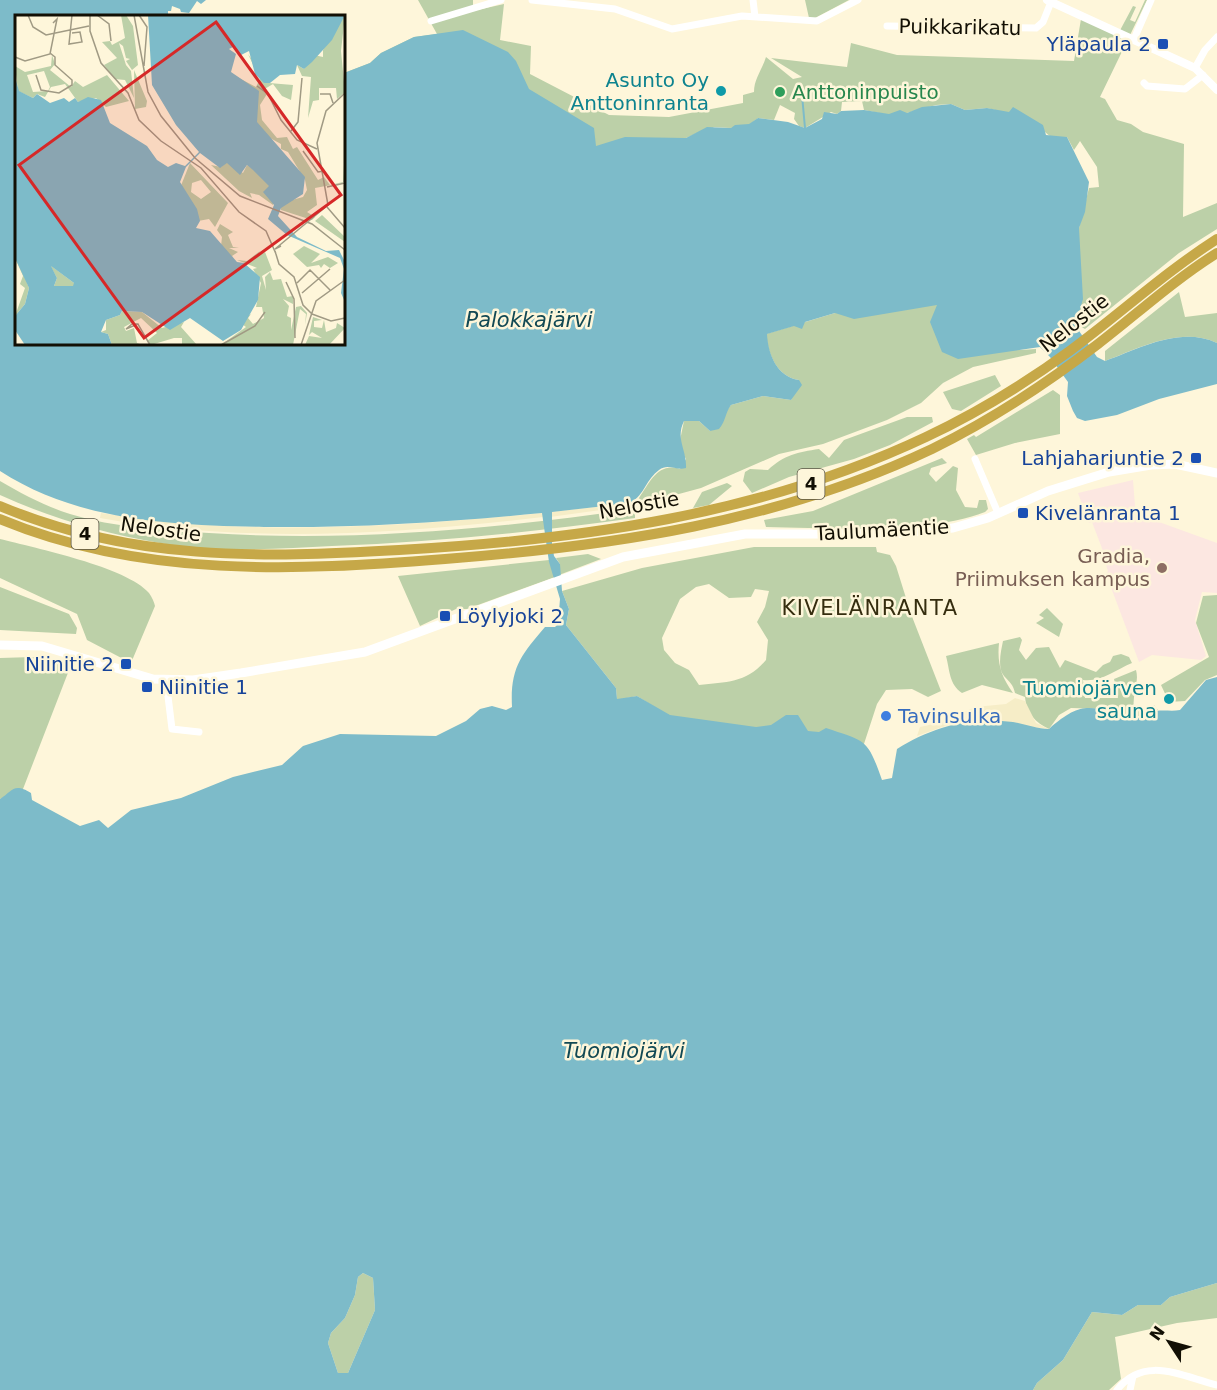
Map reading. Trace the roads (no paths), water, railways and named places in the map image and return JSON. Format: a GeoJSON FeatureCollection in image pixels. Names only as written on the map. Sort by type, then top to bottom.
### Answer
{"type":"FeatureCollection","features":[{"type":"Feature","properties":{"kind":"highway","name":"Nelostie"},"geometry":{"type":"LineString","coordinates":[[0,506],[40,522],[128,544],[223,555],[395,550],[543,538],[618,528],[712,510],[776,495],[821,480],[926,437],[980,409],[1044,369],[1093,333],[1159,278],[1217,239]]}},
{"type":"Feature","properties":{"kind":"highway","name":"Nelostie"},"geometry":{"type":"LineString","coordinates":[[0,519],[93,549],[164,562],[214,567],[382,564],[557,549],[707,525],[793,503],[852,483],[968,430],[1051,379],[1217,253]]}},
{"type":"Feature","properties":{"kind":"main road","name":"Taulumäentie"},"geometry":{"type":"LineString","coordinates":[[0,645],[42,646],[126,673],[166,680],[193,680],[365,652],[623,557],[746,534],[919,533],[970,524],[1065,486],[1131,468],[1175,464],[1217,473]]}},
{"type":"Feature","properties":{"kind":"street"},"geometry":{"type":"LineString","coordinates":[[431,21],[501,0]]}},
{"type":"Feature","properties":{"kind":"street"},"geometry":{"type":"LineString","coordinates":[[532,0],[615,9],[672,29],[698,26],[730,17],[817,21],[858,0]]}},
{"type":"Feature","properties":{"kind":"street"},"geometry":{"type":"LineString","coordinates":[[753,0],[755,17]]}},
{"type":"Feature","properties":{"kind":"street"},"geometry":{"type":"LineString","coordinates":[[1134,39],[1151,0]]}},
{"type":"Feature","properties":{"kind":"street"},"geometry":{"type":"LineString","coordinates":[[1049,1],[1195,68],[1217,90]]}},
{"type":"Feature","properties":{"kind":"street","name":"Puikkarikatu"},"geometry":{"type":"LineString","coordinates":[[887,26],[1036,28],[1041,26],[1049,1]]}},
{"type":"Feature","properties":{"kind":"street"},"geometry":{"type":"LineString","coordinates":[[1195,68],[1205,50],[1217,37]]}},
{"type":"Feature","properties":{"kind":"street"},"geometry":{"type":"LineString","coordinates":[[1143,83],[1148,86],[1185,89],[1203,75]]}},
{"type":"Feature","properties":{"kind":"street"},"geometry":{"type":"LineString","coordinates":[[975,459],[998,513]]}},
{"type":"Feature","properties":{"kind":"street"},"geometry":{"type":"LineString","coordinates":[[166,680],[172,729],[199,732]]}},
{"type":"Feature","properties":{"kind":"street"},"geometry":{"type":"LineString","coordinates":[[1117,1390],[1133,1376],[1156,1369],[1217,1386]]}},
{"type":"Feature","properties":{"kind":"street"},"geometry":{"type":"LineString","coordinates":[[1130,1390],[1133,1376]]}},
{"type":"Feature","properties":{"kind":"water","name":"Tuomiojärvi"},"geometry":{"type":"Polygon","coordinates":[[[0,0],[206,0],[201,4],[197,1],[189,13],[181,12],[180,9],[172,6],[168,15],[15,15],[15,345],[345,345],[345,73],[370,63],[381,53],[414,37],[463,30],[508,52],[516,61],[529,89],[594,128],[596,146],[625,137],[686,138],[707,127],[731,128],[735,125],[749,124],[758,118],[788,122],[805,128],[822,119],[824,112],[837,114],[841,111],[864,110],[889,114],[900,110],[907,113],[922,107],[951,104],[965,110],[987,108],[1009,112],[1013,107],[1043,125],[1046,135],[1067,137],[1089,182],[1085,212],[1079,228],[1083,299],[1076,323],[1077,328],[1097,357],[1105,361],[1147,345],[1175,338],[1203,338],[1217,343],[1217,384],[1159,399],[1117,415],[1085,421],[1077,418],[1073,411],[1067,396],[1068,382],[1040,347],[958,359],[942,352],[930,322],[937,305],[854,319],[835,313],[805,322],[802,329],[794,326],[767,334],[769,349],[779,369],[791,378],[799,380],[802,385],[791,400],[763,396],[731,405],[719,429],[710,431],[699,421],[684,421],[681,439],[686,468],[662,468],[651,477],[639,496],[631,503],[552,512],[552,544],[554,556],[560,564],[562,591],[569,609],[566,625],[616,688],[617,699],[637,696],[670,715],[756,727],[771,725],[786,715],[798,715],[808,731],[819,732],[826,728],[850,736],[864,744],[873,756],[882,780],[892,778],[897,749],[938,729],[967,722],[998,721],[1049,729],[1071,713],[1088,708],[1131,718],[1156,711],[1180,710],[1206,680],[1217,677],[1217,1283],[1170,1297],[1161,1305],[1138,1305],[1122,1315],[1092,1312],[1063,1360],[1037,1383],[1033,1390],[0,1390],[0,799],[13,789],[20,788],[31,793],[32,800],[80,826],[99,820],[108,828],[131,810],[181,798],[233,777],[282,765],[303,746],[340,734],[436,736],[466,721],[480,709],[492,706],[506,710],[512,707],[515,672],[523,654],[545,627],[555,627],[558,624],[560,599],[549,562],[542,513],[369,525],[264,527],[195,525],[94,511],[30,488],[0,471],[0,0]],[[363,1273],[358,1277],[355,1295],[345,1318],[331,1333],[328,1343],[338,1373],[348,1373],[375,1310],[373,1278],[363,1273]]]}},
{"type":"Feature","properties":{"kind":"waterway"},"geometry":{"type":"LineString","coordinates":[[802,95],[805,128]]}},
{"type":"Feature","properties":{"kind":"place","name":"Yläpaula 2"},"geometry":{"type":"Point","coordinates":[1163,44]}},
{"type":"Feature","properties":{"kind":"place","name":"Asunto Oy Anttoninranta"},"geometry":{"type":"Point","coordinates":[721,91]}},
{"type":"Feature","properties":{"kind":"place","name":"Anttoninpuisto"},"geometry":{"type":"Point","coordinates":[780,92]}},
{"type":"Feature","properties":{"kind":"place","name":"Lahjaharjuntie 2"},"geometry":{"type":"Point","coordinates":[1196,458]}},
{"type":"Feature","properties":{"kind":"place","name":"Kivelänranta 1"},"geometry":{"type":"Point","coordinates":[1023,513]}},
{"type":"Feature","properties":{"kind":"place","name":"Gradia, Priimuksen kampus"},"geometry":{"type":"Point","coordinates":[1162,568]}},
{"type":"Feature","properties":{"kind":"place","name":"Löylyjoki 2"},"geometry":{"type":"Point","coordinates":[445,616]}},
{"type":"Feature","properties":{"kind":"place","name":"Niinitie 2"},"geometry":{"type":"Point","coordinates":[126,664]}},
{"type":"Feature","properties":{"kind":"place","name":"Niinitie 1"},"geometry":{"type":"Point","coordinates":[147,687]}},
{"type":"Feature","properties":{"kind":"place","name":"Tuomiojärven sauna"},"geometry":{"type":"Point","coordinates":[1169,699]}},
{"type":"Feature","properties":{"kind":"place","name":"Tavinsulka"},"geometry":{"type":"Point","coordinates":[886,716]}},
{"type":"Feature","properties":{"kind":"district","name":"KIVELÄNRANTA"},"geometry":{"type":"Point","coordinates":[870,608]}},
{"type":"Feature","properties":{"kind":"water label","name":"Palokkajärvi"},"geometry":{"type":"Point","coordinates":[529,320]}}]}
